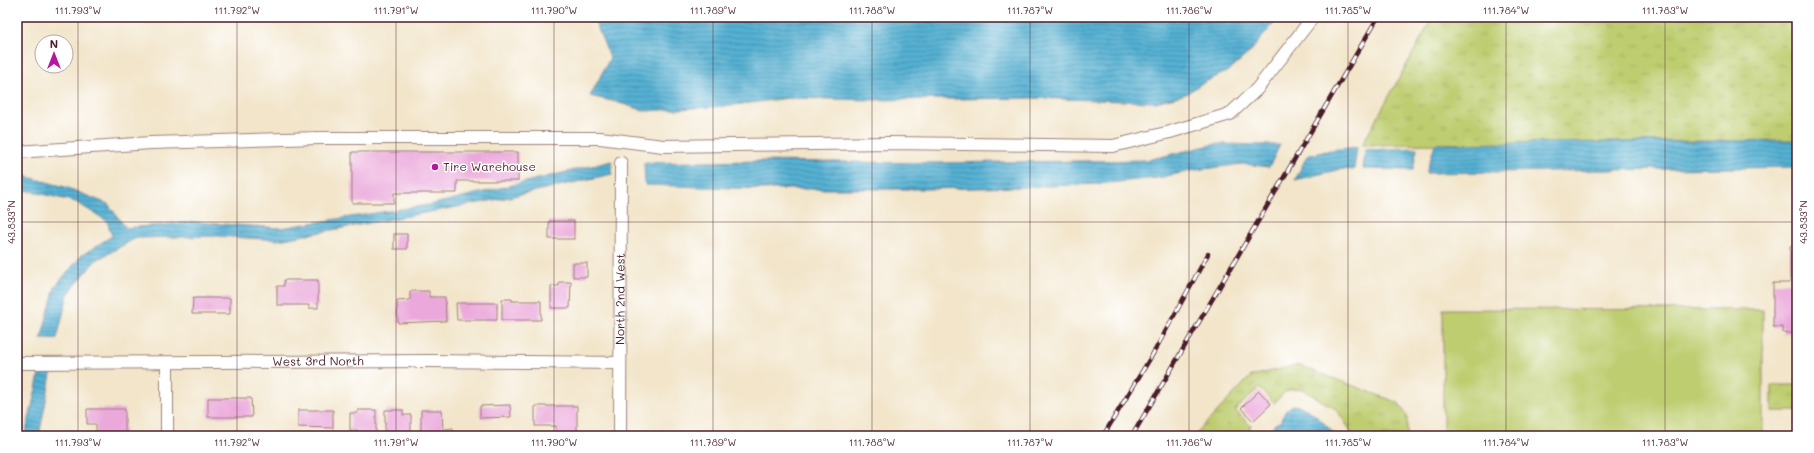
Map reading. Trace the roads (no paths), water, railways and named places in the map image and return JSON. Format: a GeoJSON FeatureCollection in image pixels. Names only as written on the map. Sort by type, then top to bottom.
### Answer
{"type":"FeatureCollection","features":[{"type":"Feature","properties":{"kind":"street"},"geometry":{"type":"LineString","coordinates":[[17,152],[151,143],[320,138],[600,138],[663,146],[891,143],[1113,146],[1170,132],[1230,114],[1257,89],[1313,17]]}},
{"type":"Feature","properties":{"kind":"street","name":"North 2nd West"},"geometry":{"type":"LineString","coordinates":[[620,436],[621,163]]}},
{"type":"Feature","properties":{"kind":"street","name":"West 3rd North"},"geometry":{"type":"LineString","coordinates":[[17,363],[431,361],[620,363]]}},
{"type":"Feature","properties":{"kind":"street"},"geometry":{"type":"LineString","coordinates":[[167,363],[167,436]]}},
{"type":"Feature","properties":{"kind":"water"},"geometry":{"type":"Polygon","coordinates":[[[593,17],[1279,17],[1250,52],[1228,71],[1201,84],[1186,94],[1156,102],[1031,98],[873,100],[788,98],[727,106],[646,111],[590,96],[610,58],[593,17]]]}},
{"type":"Feature","properties":{"kind":"water"},"geometry":{"type":"Polygon","coordinates":[[[1797,140],[1797,167],[1426,173],[1435,144],[1797,140]]]}},
{"type":"Feature","properties":{"kind":"water"},"geometry":{"type":"Polygon","coordinates":[[[1215,144],[1280,145],[1269,167],[1243,164],[1196,170],[1157,178],[1098,184],[927,189],[764,189],[645,185],[644,163],[757,161],[936,163],[1148,160],[1215,144]]]}},
{"type":"Feature","properties":{"kind":"water"},"geometry":{"type":"Polygon","coordinates":[[[1357,147],[1354,170],[1341,169],[1295,180],[1307,156],[1330,150],[1357,147]]]}},
{"type":"Feature","properties":{"kind":"water"},"geometry":{"type":"Polygon","coordinates":[[[1417,148],[1413,170],[1363,169],[1365,150],[1417,148]]]}},
{"type":"Feature","properties":{"kind":"water"},"geometry":{"type":"Polygon","coordinates":[[[612,161],[612,174],[500,199],[278,240],[218,236],[136,238],[95,261],[68,294],[57,339],[41,339],[55,287],[82,255],[112,236],[107,221],[76,202],[17,188],[17,174],[65,187],[108,204],[126,228],[193,222],[280,228],[434,204],[612,161]]]}},
{"type":"Feature","properties":{"kind":"water"},"geometry":{"type":"Polygon","coordinates":[[[52,370],[39,436],[25,436],[40,371],[52,370]]]}},
{"type":"Feature","properties":{"kind":"water"},"geometry":{"type":"Polygon","coordinates":[[[1293,405],[1299,406],[1311,412],[1336,436],[1267,436],[1275,424],[1280,422],[1286,410],[1293,405]]]}},
{"type":"Feature","properties":{"kind":"railway"},"geometry":{"type":"LineString","coordinates":[[1132,436],[1378,17]]}},
{"type":"Feature","properties":{"kind":"railway"},"geometry":{"type":"LineString","coordinates":[[1103,436],[1154,352],[1208,254]]}},
{"type":"Feature","properties":{"kind":"place","name":"Tire Warehouse"},"geometry":{"type":"Point","coordinates":[435,167]}}]}
